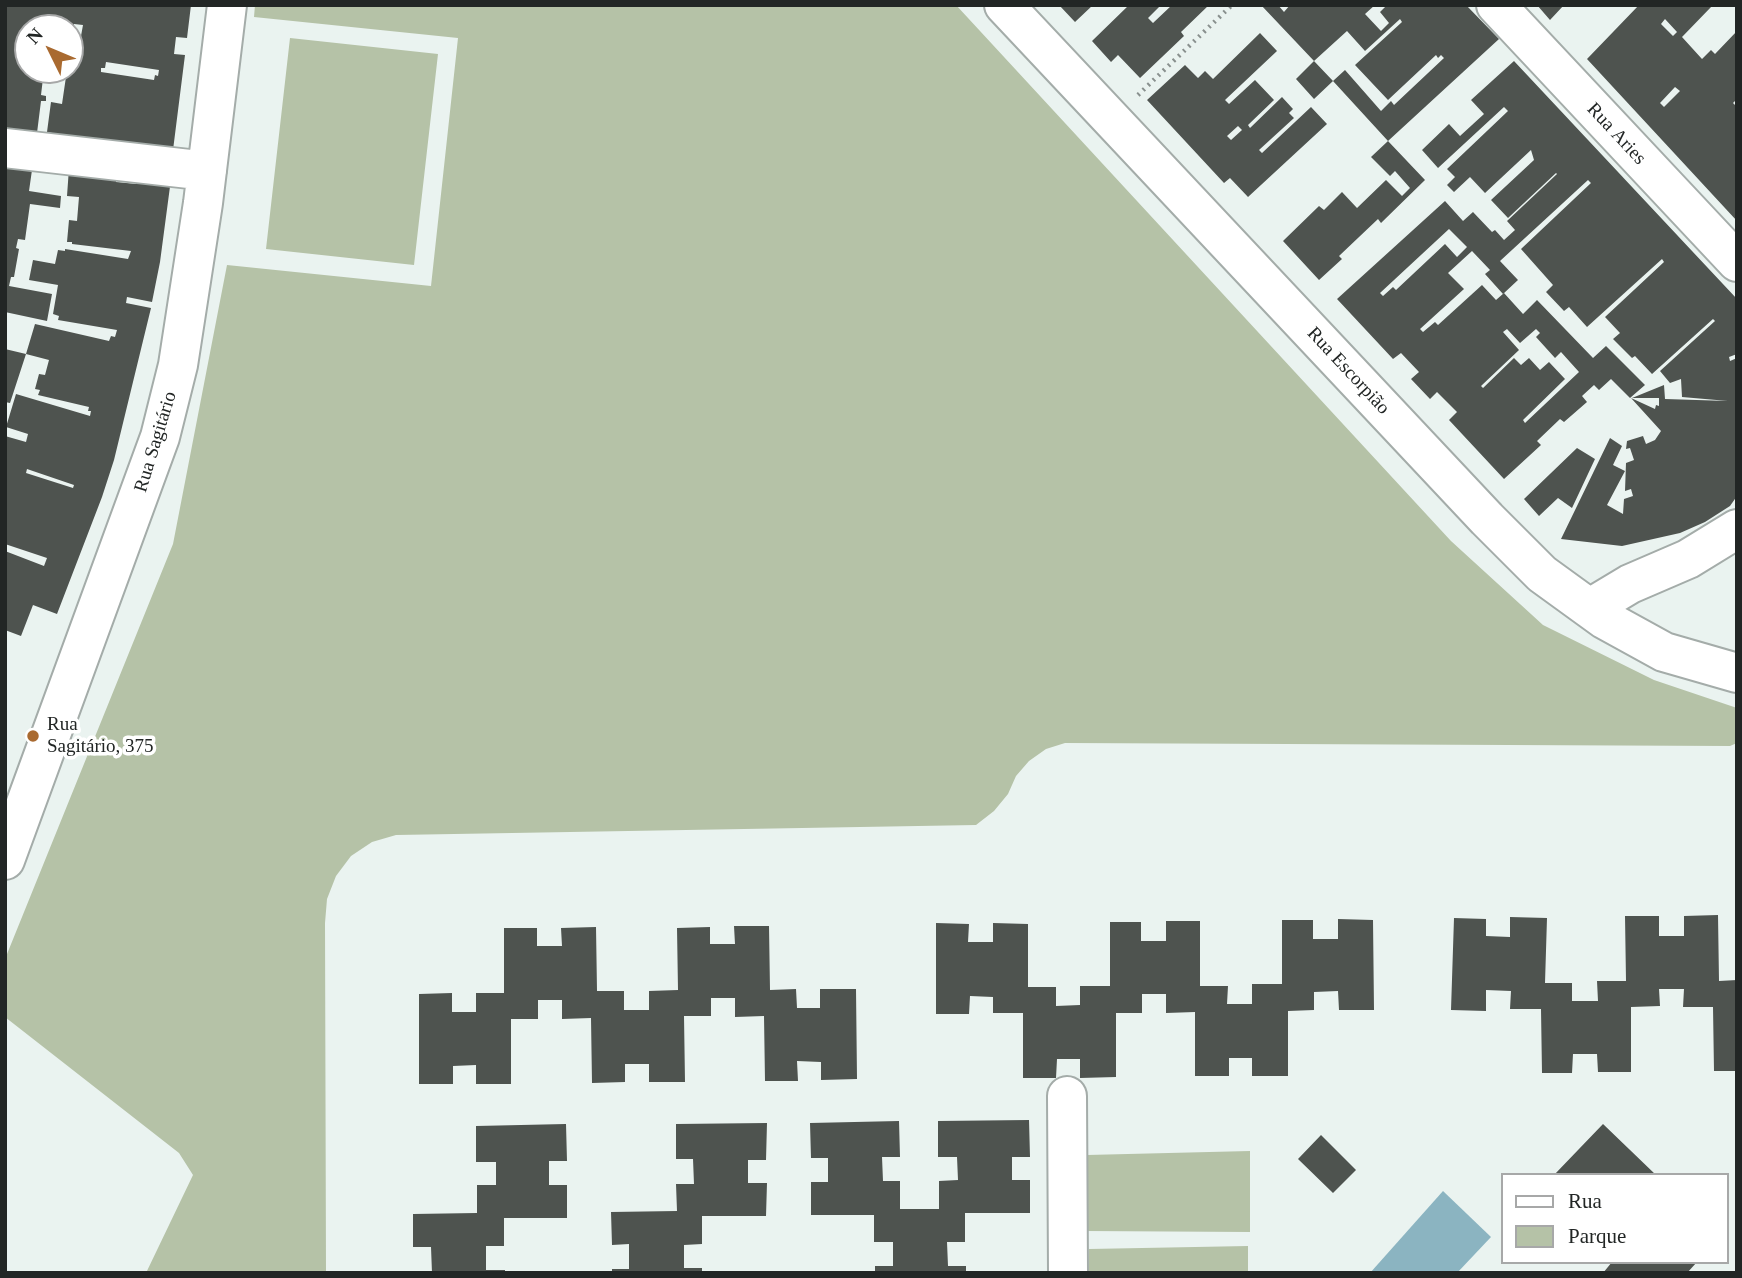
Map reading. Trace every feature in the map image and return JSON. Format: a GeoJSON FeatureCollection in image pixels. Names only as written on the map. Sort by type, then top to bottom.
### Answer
{"type":"FeatureCollection","features":[{"type":"Feature","properties":{"kind":"street","name":"Rua Sagitário"},"geometry":{"type":"LineString","coordinates":[[7,849],[160,437],[178,365],[207,171],[227,5]]}},
{"type":"Feature","properties":{"kind":"street","name":"Rua Escorpião"},"geometry":{"type":"LineString","coordinates":[[1004,5],[1487,519],[1542,574],[1604,619],[1664,652],[1737,673]]}},
{"type":"Feature","properties":{"kind":"street","name":"Rua Aries"},"geometry":{"type":"LineString","coordinates":[[1496,5],[1737,262]]}},
{"type":"Feature","properties":{"kind":"street"},"geometry":{"type":"LineString","coordinates":[[5,148],[207,171]]}},
{"type":"Feature","properties":{"kind":"street"},"geometry":{"type":"LineString","coordinates":[[1590,608],[1630,583],[1688,559],[1737,529]]}},
{"type":"Feature","properties":{"kind":"street"},"geometry":{"type":"LineString","coordinates":[[1067,1096],[1069,1273]]}},
{"type":"Feature","properties":{"kind":"path"},"geometry":{"type":"LineString","coordinates":[[1112,120],[1232,5]]}},
{"type":"Feature","properties":{"kind":"green space"},"geometry":{"type":"Polygon","coordinates":[[[255,5],[956,5],[1451,541],[1543,625],[1654,680],[1737,708],[1737,743],[1730,746],[1065,743],[1046,749],[1029,761],[994,811],[976,825],[396,835],[372,842],[351,856],[336,876],[327,899],[326,1273],[146,1273],[193,1175],[179,1153],[5,1017],[5,959],[173,544],[227,265],[431,286],[458,38],[254,17],[255,5]]]}},
{"type":"Feature","properties":{"kind":"green space"},"geometry":{"type":"Polygon","coordinates":[[[290,38],[438,54],[414,265],[266,249],[290,38]]]}},
{"type":"Feature","properties":{"kind":"green space"},"geometry":{"type":"Polygon","coordinates":[[[1250,1151],[1250,1232],[1085,1231],[1087,1155],[1250,1151]]]}},
{"type":"Feature","properties":{"kind":"green space"},"geometry":{"type":"Polygon","coordinates":[[[1248,1246],[1248,1273],[1089,1273],[1089,1249],[1248,1246]]]}},
{"type":"Feature","properties":{"kind":"water"},"geometry":{"type":"Polygon","coordinates":[[[1443,1191],[1491,1237],[1457,1273],[1370,1273],[1443,1191]]]}},
{"type":"Feature","properties":{"kind":"building"},"geometry":{"type":"Polygon","coordinates":[[[5,5],[191,5],[187,38],[176,37],[174,54],[185,55],[172,158],[50,143],[52,133],[47,132],[51,102],[62,104],[65,84],[84,84],[84,14],[14,14],[14,84],[42,84],[41,95],[46,96],[46,101],[41,101],[36,141],[5,138],[5,5]],[[106,62],[105,68],[101,68],[101,72],[154,80],[155,75],[158,76],[159,70],[106,62]]]}},
{"type":"Feature","properties":{"kind":"building"},"geometry":{"type":"Polygon","coordinates":[[[1059,5],[1093,5],[1075,22],[1059,5]]]}},
{"type":"Feature","properties":{"kind":"building"},"geometry":{"type":"Polygon","coordinates":[[[1129,5],[1161,5],[1148,18],[1153,23],[1172,5],[1209,5],[1181,32],[1184,36],[1140,78],[1118,55],[1111,62],[1092,41],[1129,5]]]}},
{"type":"Feature","properties":{"kind":"building"},"geometry":{"type":"Polygon","coordinates":[[[1261,5],[1278,5],[1284,12],[1290,5],[1375,5],[1365,14],[1381,31],[1389,23],[1380,12],[1387,5],[1466,5],[1499,39],[1388,141],[1333,81],[1345,70],[1381,111],[1391,101],[1394,105],[1444,58],[1441,55],[1438,58],[1436,55],[1388,100],[1355,65],[1402,22],[1400,19],[1365,51],[1347,31],[1314,61],[1261,5]]]}},
{"type":"Feature","properties":{"kind":"building"},"geometry":{"type":"Polygon","coordinates":[[[1537,5],[1564,5],[1550,20],[1537,5]]]}},
{"type":"Feature","properties":{"kind":"building"},"geometry":{"type":"Polygon","coordinates":[[[1639,5],[1713,5],[1682,37],[1702,59],[1711,50],[1715,54],[1737,31],[1737,99],[1733,103],[1737,107],[1737,221],[1587,59],[1639,5]],[[1665,19],[1661,24],[1673,36],[1677,32],[1665,19]],[[1675,87],[1660,103],[1664,107],[1680,91],[1675,87]]]}},
{"type":"Feature","properties":{"kind":"building"},"geometry":{"type":"Polygon","coordinates":[[[1260,33],[1277,51],[1225,100],[1229,104],[1255,80],[1274,100],[1248,125],[1250,128],[1282,97],[1293,109],[1289,113],[1294,118],[1259,150],[1262,153],[1311,107],[1327,124],[1248,197],[1230,178],[1224,183],[1147,100],[1185,65],[1198,78],[1205,71],[1213,79],[1260,33]],[[1238,126],[1227,136],[1231,140],[1242,130],[1238,126]]]}},
{"type":"Feature","properties":{"kind":"building"},"geometry":{"type":"Polygon","coordinates":[[[1314,61],[1333,81],[1314,99],[1296,79],[1314,61]]]}},
{"type":"Feature","properties":{"kind":"building"},"geometry":{"type":"Polygon","coordinates":[[[1514,61],[1737,299],[1737,354],[1729,357],[1730,361],[1737,358],[1737,496],[1730,506],[1705,522],[1680,533],[1622,546],[1561,539],[1610,438],[1622,446],[1613,465],[1625,471],[1607,505],[1623,514],[1624,499],[1633,496],[1631,489],[1625,491],[1626,463],[1634,460],[1630,448],[1626,449],[1627,441],[1643,436],[1646,444],[1655,440],[1661,431],[1631,398],[1655,409],[1656,405],[1659,406],[1659,398],[1632,398],[1664,385],[1665,399],[1728,401],[1682,397],[1681,379],[1670,383],[1660,371],[1715,321],[1713,319],[1652,374],[1613,339],[1620,333],[1605,317],[1664,262],[1662,259],[1587,327],[1569,307],[1564,311],[1546,292],[1553,285],[1521,249],[1591,183],[1588,180],[1500,261],[1518,280],[1504,293],[1523,314],[1537,300],[1593,358],[1606,346],[1645,385],[1630,398],[1611,379],[1599,390],[1594,385],[1582,396],[1587,402],[1564,422],[1560,419],[1537,441],[1541,445],[1504,479],[1449,420],[1457,412],[1437,392],[1430,399],[1411,379],[1419,372],[1401,353],[1393,359],[1337,299],[1445,201],[1463,221],[1473,212],[1492,232],[1495,230],[1504,240],[1515,230],[1507,221],[1557,174],[1508,218],[1491,200],[1534,160],[1531,150],[1485,193],[1470,177],[1454,192],[1447,185],[1455,177],[1447,169],[1508,111],[1504,107],[1438,168],[1422,150],[1449,124],[1460,136],[1484,114],[1471,100],[1514,61]],[[1449,229],[1380,293],[1383,296],[1393,287],[1396,290],[1445,244],[1457,257],[1467,247],[1449,229]],[[1472,251],[1448,273],[1464,289],[1420,329],[1423,332],[1435,322],[1438,325],[1482,285],[1496,300],[1503,294],[1485,274],[1490,270],[1472,251]],[[1507,329],[1503,332],[1519,350],[1481,386],[1483,388],[1514,358],[1521,365],[1529,358],[1540,370],[1549,362],[1565,379],[1523,420],[1525,423],[1579,372],[1561,352],[1555,358],[1536,337],[1540,333],[1536,329],[1520,343],[1507,329]]]}},
{"type":"Feature","properties":{"kind":"building"},"geometry":{"type":"Polygon","coordinates":[[[1388,141],[1425,180],[1381,223],[1378,219],[1339,256],[1342,259],[1319,280],[1283,241],[1319,206],[1324,210],[1342,192],[1357,208],[1386,180],[1402,196],[1410,188],[1395,171],[1390,176],[1371,157],[1388,141]]]}},
{"type":"Feature","properties":{"kind":"building"},"geometry":{"type":"Polygon","coordinates":[[[5,160],[33,163],[29,191],[61,196],[60,208],[30,204],[25,240],[18,239],[14,277],[11,277],[9,286],[52,294],[47,321],[5,312],[5,160]]]}},
{"type":"Feature","properties":{"kind":"building"},"geometry":{"type":"Polygon","coordinates":[[[69,168],[117,173],[116,182],[136,184],[136,175],[171,179],[152,302],[127,297],[126,303],[151,308],[114,460],[102,497],[57,614],[33,605],[21,636],[5,630],[5,551],[44,566],[47,558],[5,544],[5,436],[26,442],[28,434],[6,427],[16,394],[90,416],[91,411],[88,411],[89,407],[38,395],[40,390],[35,389],[39,374],[45,375],[49,360],[26,354],[35,324],[109,341],[111,336],[115,337],[117,330],[58,320],[59,316],[53,314],[58,285],[29,280],[33,260],[55,264],[58,250],[65,249],[128,259],[131,251],[67,242],[69,220],[77,221],[79,197],[67,196],[69,168]],[[27,469],[26,473],[73,488],[74,485],[27,469]]]}},
{"type":"Feature","properties":{"kind":"building"},"geometry":{"type":"Polygon","coordinates":[[[5,349],[26,354],[10,403],[5,402],[5,349]]]}},
{"type":"Feature","properties":{"kind":"building"},"geometry":{"type":"Polygon","coordinates":[[[1577,448],[1595,459],[1572,508],[1558,498],[1539,516],[1524,499],[1577,448]]]}},
{"type":"Feature","properties":{"kind":"building"},"geometry":{"type":"Polygon","coordinates":[[[1718,915],[1719,981],[1737,980],[1737,1071],[1714,1071],[1713,1007],[1683,1007],[1684,989],[1659,989],[1660,1006],[1631,1007],[1631,1072],[1598,1072],[1597,1054],[1573,1054],[1572,1073],[1542,1073],[1541,1009],[1510,1009],[1511,991],[1486,990],[1486,1011],[1451,1010],[1454,918],[1486,919],[1486,936],[1510,937],[1510,917],[1547,918],[1545,983],[1572,983],[1572,1001],[1598,1001],[1597,981],[1626,981],[1625,916],[1659,916],[1659,936],[1684,936],[1684,916],[1718,915]]]}},
{"type":"Feature","properties":{"kind":"building"},"geometry":{"type":"Polygon","coordinates":[[[1338,919],[1373,920],[1374,1010],[1339,1010],[1338,991],[1314,992],[1314,1010],[1288,1011],[1288,1076],[1252,1076],[1252,1058],[1229,1058],[1229,1076],[1195,1076],[1195,1012],[1166,1013],[1166,994],[1142,994],[1142,1013],[1116,1013],[1116,1077],[1080,1078],[1080,1059],[1057,1059],[1056,1078],[1023,1078],[1023,1013],[993,1013],[993,997],[970,996],[969,1014],[936,1014],[936,923],[969,924],[968,942],[993,942],[993,923],[1028,924],[1028,987],[1056,987],[1056,1006],[1080,1005],[1080,986],[1110,986],[1110,922],[1141,922],[1141,941],[1166,941],[1166,921],[1200,921],[1200,986],[1228,986],[1227,1004],[1252,1004],[1252,984],[1282,984],[1282,920],[1313,920],[1313,939],[1338,939],[1338,919]]]}},
{"type":"Feature","properties":{"kind":"building"},"geometry":{"type":"Polygon","coordinates":[[[734,926],[769,926],[770,990],[796,989],[797,1008],[820,1008],[820,989],[856,989],[857,1079],[821,1080],[821,1062],[797,1061],[798,1081],[765,1081],[764,1016],[735,1017],[735,998],[711,998],[711,1016],[684,1016],[685,1082],[649,1082],[649,1064],[625,1064],[625,1082],[592,1083],[591,1018],[562,1019],[562,1000],[538,1000],[538,1019],[511,1019],[511,1084],[476,1084],[476,1065],[453,1066],[453,1084],[419,1084],[419,994],[452,993],[452,1012],[476,1012],[476,993],[504,993],[504,928],[537,928],[537,946],[562,946],[561,928],[596,927],[597,991],[624,991],[624,1010],[649,1010],[649,991],[678,990],[677,928],[710,927],[710,944],[735,944],[734,926]]]}},
{"type":"Feature","properties":{"kind":"building"},"geometry":{"type":"Polygon","coordinates":[[[1029,1120],[1030,1157],[1012,1157],[1012,1180],[1030,1180],[1030,1213],[965,1213],[965,1242],[947,1242],[948,1266],[966,1266],[966,1273],[875,1273],[875,1266],[893,1266],[893,1242],[874,1242],[874,1215],[811,1215],[811,1182],[828,1182],[828,1158],[811,1158],[810,1123],[899,1121],[900,1157],[882,1157],[883,1181],[900,1181],[900,1209],[939,1209],[939,1181],[958,1180],[957,1157],[938,1157],[938,1121],[1029,1120]]]}},
{"type":"Feature","properties":{"kind":"building"},"geometry":{"type":"Polygon","coordinates":[[[767,1123],[766,1160],[748,1160],[748,1183],[767,1183],[766,1216],[702,1216],[702,1244],[684,1245],[684,1268],[702,1268],[702,1273],[612,1273],[612,1269],[629,1269],[629,1244],[612,1245],[611,1212],[677,1211],[676,1184],[694,1184],[693,1159],[676,1159],[676,1124],[767,1123]]]}},
{"type":"Feature","properties":{"kind":"building"},"geometry":{"type":"Polygon","coordinates":[[[566,1124],[567,1161],[549,1161],[549,1185],[567,1185],[567,1218],[504,1218],[504,1246],[486,1246],[486,1270],[505,1270],[505,1273],[432,1273],[431,1247],[413,1247],[413,1214],[477,1213],[477,1185],[496,1185],[496,1162],[476,1162],[476,1126],[566,1124]]]}},
{"type":"Feature","properties":{"kind":"building"},"geometry":{"type":"Polygon","coordinates":[[[1603,1124],[1654,1173],[1556,1173],[1603,1124]]]}},
{"type":"Feature","properties":{"kind":"building"},"geometry":{"type":"Polygon","coordinates":[[[1321,1135],[1356,1170],[1333,1193],[1298,1159],[1321,1135]]]}},
{"type":"Feature","properties":{"kind":"building"},"geometry":{"type":"Polygon","coordinates":[[[1610,1264],[1695,1264],[1687,1273],[1603,1273],[1610,1264]]]}},
{"type":"Feature","properties":{"kind":"place","name":"Rua Sagitário, 375"},"geometry":{"type":"Point","coordinates":[33,736]}}]}
